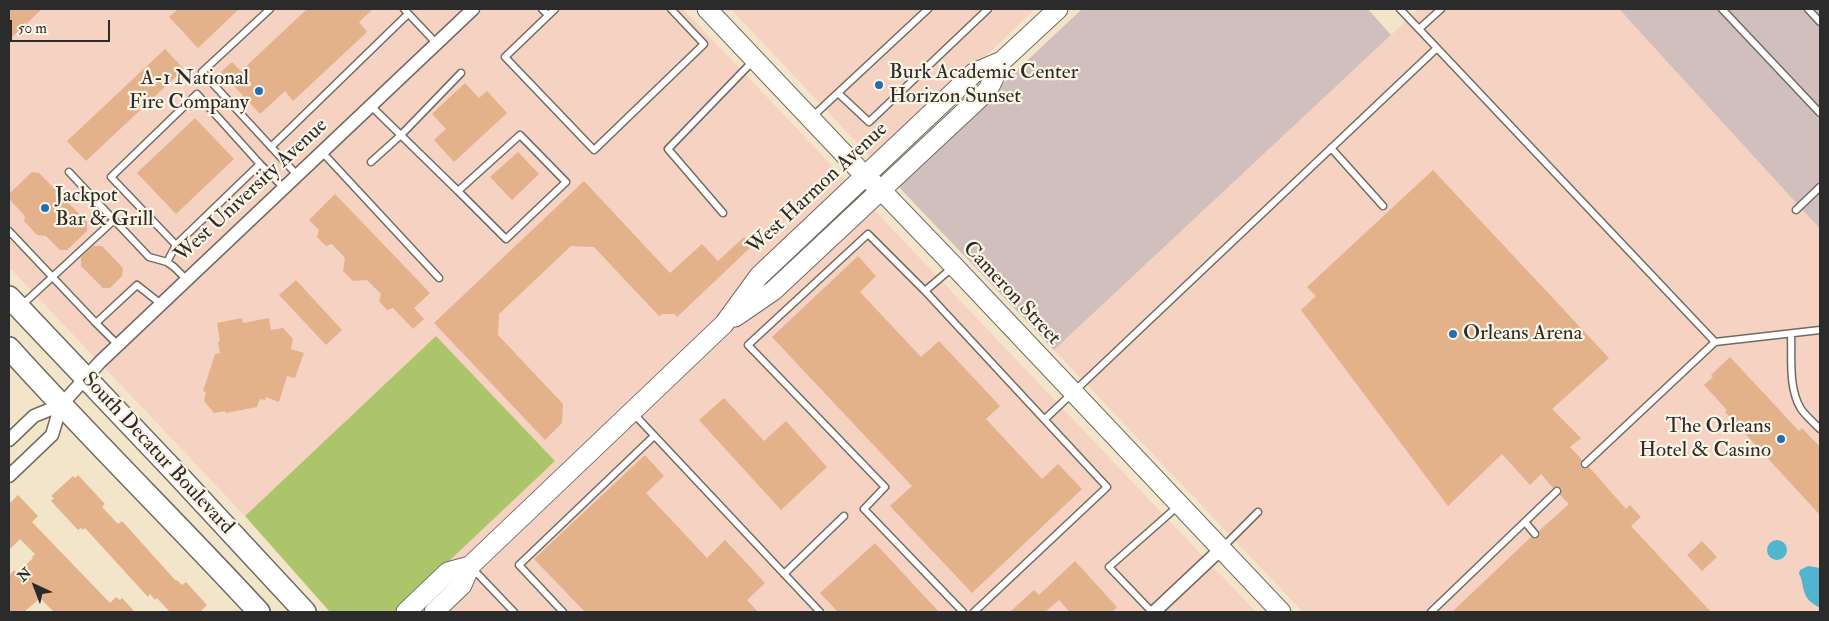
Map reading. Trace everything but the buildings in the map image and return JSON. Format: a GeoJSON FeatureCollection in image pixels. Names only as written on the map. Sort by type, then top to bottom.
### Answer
{"type":"FeatureCollection","features":[{"type":"Feature","properties":{"kind":"main road","name":"Cameron Street"},"geometry":{"type":"LineString","coordinates":[[708,9],[865,176],[882,190],[954,266],[1221,549],[1275,609]]}},
{"type":"Feature","properties":{"kind":"main road","name":"West Harmon Avenue"},"geometry":{"type":"LineString","coordinates":[[434,612],[462,586],[470,566],[724,324],[759,276],[974,73],[1002,61],[1057,9]]}},
{"type":"Feature","properties":{"kind":"main road","name":"West Harmon Avenue"},"geometry":{"type":"LineString","coordinates":[[724,324],[774,291],[988,90],[1002,61]]}},
{"type":"Feature","properties":{"kind":"main road","name":"South Decatur Boulevard"},"geometry":{"type":"LineString","coordinates":[[14,302],[305,612]]}},
{"type":"Feature","properties":{"kind":"main road","name":"South Decatur Boulevard"},"geometry":{"type":"LineString","coordinates":[[9,348],[61,405],[260,612]]}},
{"type":"Feature","properties":{"kind":"main road","name":"West Harmon Avenue"},"geometry":{"type":"LineString","coordinates":[[406,612],[448,572],[470,566]]}},
{"type":"Feature","properties":{"kind":"street","name":"West University Avenue"},"geometry":{"type":"LineString","coordinates":[[61,405],[118,345],[474,9]]}},
{"type":"Feature","properties":{"kind":"street"},"geometry":{"type":"LineString","coordinates":[[9,440],[34,416],[61,405]]}},
{"type":"Feature","properties":{"kind":"street"},"geometry":{"type":"LineString","coordinates":[[9,476],[52,435],[61,405]]}},
{"type":"Feature","properties":{"kind":"street"},"geometry":{"type":"LineString","coordinates":[[1153,612],[1221,549]]}},
{"type":"Feature","properties":{"kind":"lane"},"geometry":{"type":"LineString","coordinates":[[270,9],[202,72],[298,176]]}},
{"type":"Feature","properties":{"kind":"lane"},"geometry":{"type":"LineString","coordinates":[[542,9],[548,15]]}},
{"type":"Feature","properties":{"kind":"lane"},"geometry":{"type":"LineString","coordinates":[[555,9],[505,57],[594,150],[704,44],[671,9]]}},
{"type":"Feature","properties":{"kind":"lane"},"geometry":{"type":"LineString","coordinates":[[811,118],[928,9]]}},
{"type":"Feature","properties":{"kind":"lane"},"geometry":{"type":"LineString","coordinates":[[838,93],[869,122],[988,9]]}},
{"type":"Feature","properties":{"kind":"lane"},"geometry":{"type":"LineString","coordinates":[[1400,9],[1715,342]]}},
{"type":"Feature","properties":{"kind":"lane"},"geometry":{"type":"LineString","coordinates":[[1420,29],[1441,9]]}},
{"type":"Feature","properties":{"kind":"lane"},"geometry":{"type":"LineString","coordinates":[[1722,9],[1820,114]]}},
{"type":"Feature","properties":{"kind":"lane"},"geometry":{"type":"LineString","coordinates":[[1808,9],[1820,22]]}},
{"type":"Feature","properties":{"kind":"lane"},"geometry":{"type":"LineString","coordinates":[[271,147],[406,11],[437,44]]}},
{"type":"Feature","properties":{"kind":"lane"},"geometry":{"type":"LineString","coordinates":[[1044,420],[1437,48]]}},
{"type":"Feature","properties":{"kind":"lane"},"geometry":{"type":"LineString","coordinates":[[724,213],[668,149],[755,59]]}},
{"type":"Feature","properties":{"kind":"lane"},"geometry":{"type":"LineString","coordinates":[[371,162],[401,135],[461,73]]}},
{"type":"Feature","properties":{"kind":"lane"},"geometry":{"type":"LineString","coordinates":[[176,245],[111,177],[197,94],[284,188]]}},
{"type":"Feature","properties":{"kind":"lane"},"geometry":{"type":"LineString","coordinates":[[371,106],[506,239],[566,182],[520,135],[458,191]]}},
{"type":"Feature","properties":{"kind":"lane"},"geometry":{"type":"LineString","coordinates":[[1331,148],[1383,206]]}},
{"type":"Feature","properties":{"kind":"lane"},"geometry":{"type":"LineString","coordinates":[[322,152],[439,278]]}},
{"type":"Feature","properties":{"kind":"lane"},"geometry":{"type":"LineString","coordinates":[[167,262],[176,245],[260,164]]}},
{"type":"Feature","properties":{"kind":"lane"},"geometry":{"type":"LineString","coordinates":[[69,172],[149,257],[167,262],[187,280]]}},
{"type":"Feature","properties":{"kind":"lane"},"geometry":{"type":"LineString","coordinates":[[1796,210],[1820,187]]}},
{"type":"Feature","properties":{"kind":"lane"},"geometry":{"type":"LineString","coordinates":[[14,302],[52,277],[114,220]]}},
{"type":"Feature","properties":{"kind":"lane"},"geometry":{"type":"LineString","coordinates":[[9,231],[118,345]]}},
{"type":"Feature","properties":{"kind":"lane"},"geometry":{"type":"LineString","coordinates":[[963,612],[864,509],[885,487],[748,345],[868,234],[925,291],[1107,487],[974,612]]}},
{"type":"Feature","properties":{"kind":"lane"},"geometry":{"type":"LineString","coordinates":[[925,291],[954,266]]}},
{"type":"Feature","properties":{"kind":"lane"},"geometry":{"type":"LineString","coordinates":[[96,323],[137,285],[161,304]]}},
{"type":"Feature","properties":{"kind":"lane"},"geometry":{"type":"LineString","coordinates":[[1585,464],[1715,342],[1820,330]]}},
{"type":"Feature","properties":{"kind":"lane"},"geometry":{"type":"LineString","coordinates":[[1791,334],[1793,386],[1796,399],[1802,410],[1820,429]]}},
{"type":"Feature","properties":{"kind":"lane"},"geometry":{"type":"LineString","coordinates":[[632,412],[820,612]]}},
{"type":"Feature","properties":{"kind":"lane"},"geometry":{"type":"LineString","coordinates":[[563,612],[519,565],[654,436]]}},
{"type":"Feature","properties":{"kind":"lane"},"geometry":{"type":"LineString","coordinates":[[1431,612],[1557,491]]}},
{"type":"Feature","properties":{"kind":"lane"},"geometry":{"type":"LineString","coordinates":[[1153,612],[1109,567],[1178,505]]}},
{"type":"Feature","properties":{"kind":"lane"},"geometry":{"type":"LineString","coordinates":[[1221,549],[1258,512]]}},
{"type":"Feature","properties":{"kind":"lane"},"geometry":{"type":"LineString","coordinates":[[784,574],[844,516]]}},
{"type":"Feature","properties":{"kind":"lane"},"geometry":{"type":"LineString","coordinates":[[1525,522],[1535,534]]}},
{"type":"Feature","properties":{"kind":"lane"},"geometry":{"type":"LineString","coordinates":[[470,566],[514,612]]}},
{"type":"Feature","properties":{"kind":"shaded area"},"geometry":{"type":"Polygon","coordinates":[[[9,9],[683,9],[1256,612],[395,612],[555,461],[436,336],[245,516],[9,267],[9,9]]]}},
{"type":"Feature","properties":{"kind":"shaded area","name":"Burk Academic Center Horizon Sunset"},"geometry":{"type":"Polygon","coordinates":[[[731,9],[1035,9],[875,162],[731,9]]]}},
{"type":"Feature","properties":{"kind":"shaded area"},"geometry":{"type":"Polygon","coordinates":[[[1082,9],[1368,9],[1391,35],[1054,350],[896,184],[1082,9]]]}},
{"type":"Feature","properties":{"kind":"shaded area"},"geometry":{"type":"Polygon","coordinates":[[[1419,9],[1619,9],[1820,229],[1820,612],[1303,612],[1054,350],[1419,9]]]}},
{"type":"Feature","properties":{"kind":"shaded area"},"geometry":{"type":"Polygon","coordinates":[[[1619,9],[1820,9],[1820,229],[1619,9]]]}},
{"type":"Feature","properties":{"kind":"green space"},"geometry":{"type":"Polygon","coordinates":[[[436,336],[555,461],[395,612],[330,612],[245,516],[436,336]]]}},
{"type":"Feature","properties":{"kind":"water"},"geometry":{"type":"Polygon","coordinates":[[[1777,540],[1784,543],[1787,550],[1784,557],[1777,560],[1770,557],[1767,550],[1770,543],[1777,540]]]}},
{"type":"Feature","properties":{"kind":"water"},"geometry":{"type":"Polygon","coordinates":[[[1808,566],[1820,568],[1820,608],[1811,602],[1803,589],[1799,574],[1800,570],[1808,566]]]}},
{"type":"Feature","properties":{"kind":"place","name":"Burk Academic Center Horizon Sunset"},"geometry":{"type":"Point","coordinates":[879,85]}},
{"type":"Feature","properties":{"kind":"place","name":"A-1 National Fire Company"},"geometry":{"type":"Point","coordinates":[259,91]}},
{"type":"Feature","properties":{"kind":"place","name":"Jackpot Bar & Grill"},"geometry":{"type":"Point","coordinates":[45,208]}},
{"type":"Feature","properties":{"kind":"place","name":"Orleans Arena"},"geometry":{"type":"Point","coordinates":[1453,334]}},
{"type":"Feature","properties":{"kind":"place","name":"The Orleans Hotel & Casino"},"geometry":{"type":"Point","coordinates":[1781,439]}}]}
